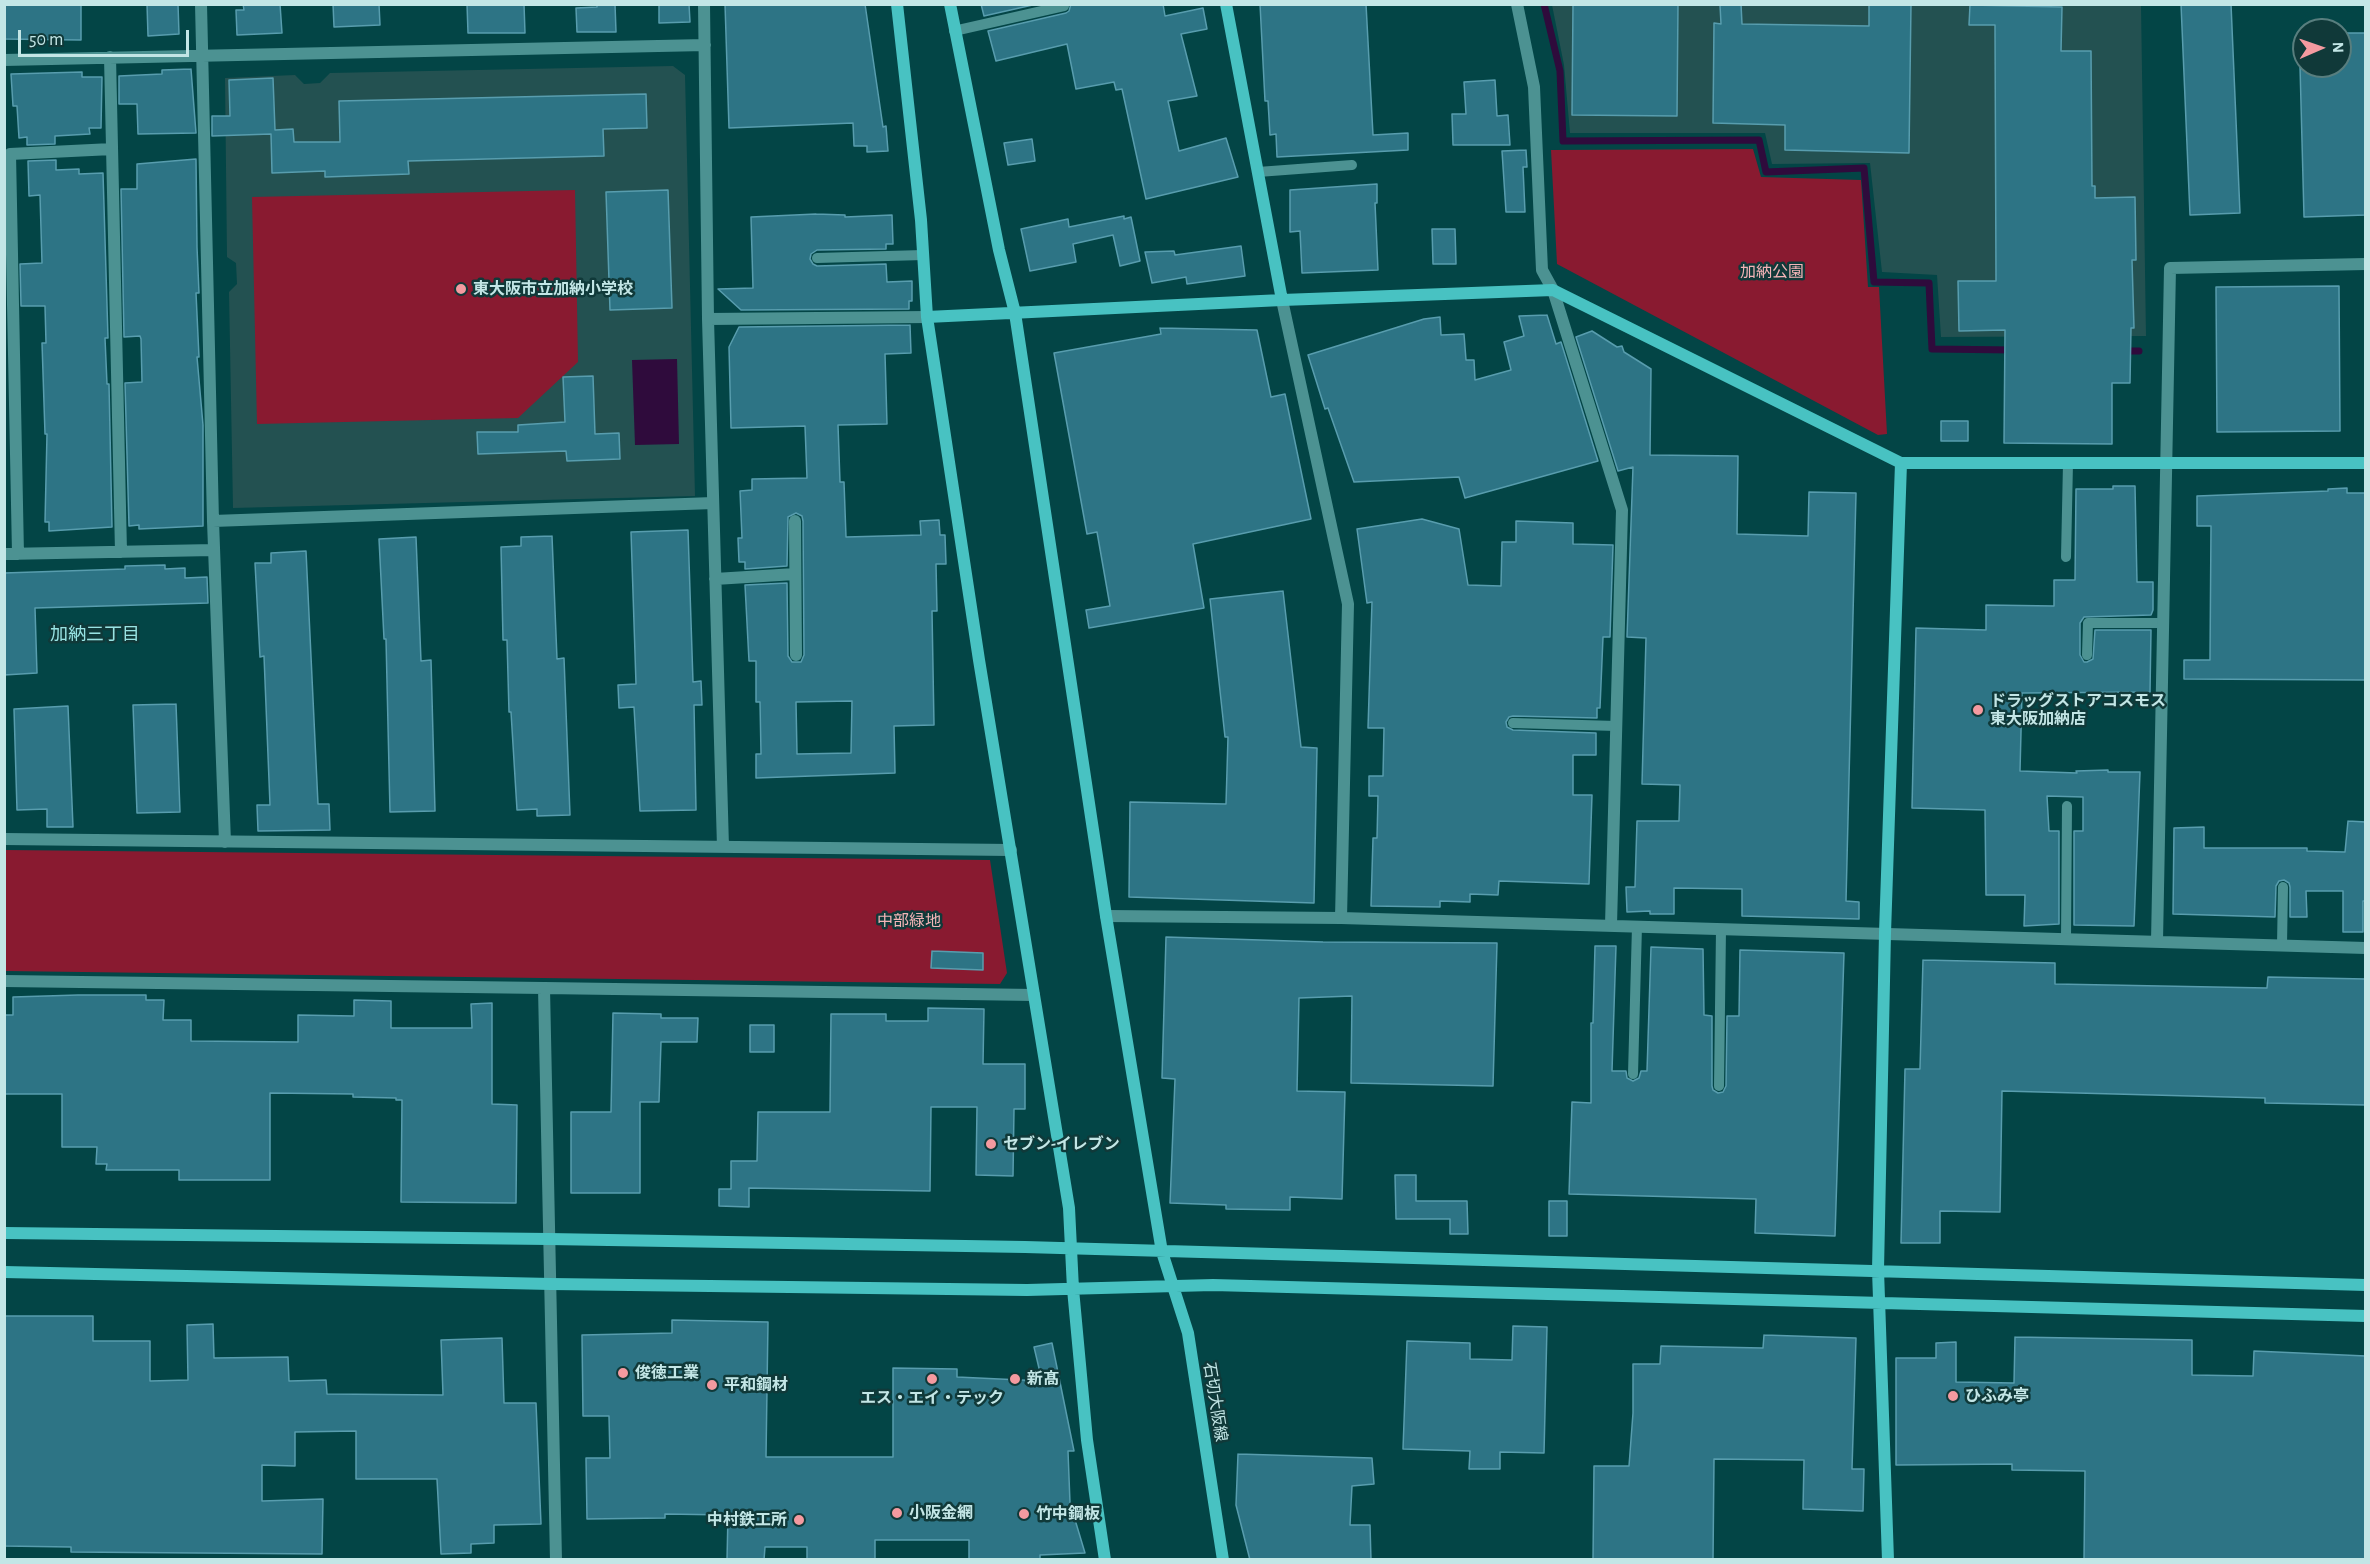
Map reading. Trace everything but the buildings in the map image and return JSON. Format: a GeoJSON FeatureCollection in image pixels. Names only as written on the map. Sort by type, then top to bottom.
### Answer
{"type":"FeatureCollection","features":[{"type":"Feature","properties":{"kind":"street"},"geometry":{"type":"LineString","coordinates":[[201,4],[213,521],[225,842]]}},
{"type":"Feature","properties":{"kind":"street"},"geometry":{"type":"LineString","coordinates":[[704,4],[708,319],[723,847]]}},
{"type":"Feature","properties":{"kind":"street"},"geometry":{"type":"LineString","coordinates":[[897,4],[923,255],[927,317],[979,660],[1069,1208],[1073,1289],[1087,1440],[1105,1560]]}},
{"type":"Feature","properties":{"kind":"street","name":"石切大阪線"},"geometry":{"type":"LineString","coordinates":[[950,4],[999,250],[1015,314],[1106,916],[1162,1252],[1188,1333],[1222,1560]]}},
{"type":"Feature","properties":{"kind":"street"},"geometry":{"type":"LineString","coordinates":[[1226,4],[1282,300],[1348,604],[1341,918]]}},
{"type":"Feature","properties":{"kind":"street"},"geometry":{"type":"LineString","coordinates":[[1517,4],[1534,87],[1542,270],[1553,290],[1622,510],[1611,925]]}},
{"type":"Feature","properties":{"kind":"street"},"geometry":{"type":"LineString","coordinates":[[4,60],[705,45]]}},
{"type":"Feature","properties":{"kind":"street"},"geometry":{"type":"LineString","coordinates":[[110,57],[121,552]]}},
{"type":"Feature","properties":{"kind":"street"},"geometry":{"type":"LineString","coordinates":[[18,554],[10,154],[112,149]]}},
{"type":"Feature","properties":{"kind":"street"},"geometry":{"type":"LineString","coordinates":[[2157,941],[2170,268],[2366,264]]}},
{"type":"Feature","properties":{"kind":"street"},"geometry":{"type":"LineString","coordinates":[[708,319],[1015,314],[1282,300],[1553,290],[1901,463],[2366,463]]}},
{"type":"Feature","properties":{"kind":"street"},"geometry":{"type":"LineString","coordinates":[[1888,1560],[1877,1302],[1885,933],[1901,463]]}},
{"type":"Feature","properties":{"kind":"street"},"geometry":{"type":"LineString","coordinates":[[213,521],[713,503]]}},
{"type":"Feature","properties":{"kind":"street"},"geometry":{"type":"LineString","coordinates":[[795,521],[796,655]]}},
{"type":"Feature","properties":{"kind":"street"},"geometry":{"type":"LineString","coordinates":[[4,554],[214,550]]}},
{"type":"Feature","properties":{"kind":"street"},"geometry":{"type":"LineString","coordinates":[[715,579],[795,574]]}},
{"type":"Feature","properties":{"kind":"street"},"geometry":{"type":"LineString","coordinates":[[4,839],[1011,850]]}},
{"type":"Feature","properties":{"kind":"street"},"geometry":{"type":"LineString","coordinates":[[1106,916],[1341,918],[2366,948]]}},
{"type":"Feature","properties":{"kind":"street"},"geometry":{"type":"LineString","coordinates":[[4,981],[1034,995]]}},
{"type":"Feature","properties":{"kind":"street"},"geometry":{"type":"LineString","coordinates":[[544,988],[556,1560]]}},
{"type":"Feature","properties":{"kind":"street"},"geometry":{"type":"LineString","coordinates":[[4,1233],[549,1239],[1072,1249],[2366,1285]]}},
{"type":"Feature","properties":{"kind":"street"},"geometry":{"type":"LineString","coordinates":[[4,1272],[551,1284],[1073,1289],[1174,1284],[2366,1316]]}},
{"type":"Feature","properties":{"kind":"lane"},"geometry":{"type":"LineString","coordinates":[[954,31],[1064,6]]}},
{"type":"Feature","properties":{"kind":"lane"},"geometry":{"type":"LineString","coordinates":[[1258,172],[1352,165]]}},
{"type":"Feature","properties":{"kind":"lane"},"geometry":{"type":"LineString","coordinates":[[817,258],[923,255]]}},
{"type":"Feature","properties":{"kind":"lane"},"geometry":{"type":"LineString","coordinates":[[2066,557],[2068,463]]}},
{"type":"Feature","properties":{"kind":"lane"},"geometry":{"type":"LineString","coordinates":[[2087,655],[2088,623],[2164,623]]}},
{"type":"Feature","properties":{"kind":"lane"},"geometry":{"type":"LineString","coordinates":[[1513,723],[1616,726]]}},
{"type":"Feature","properties":{"kind":"lane"},"geometry":{"type":"LineString","coordinates":[[2066,939],[2067,806]]}},
{"type":"Feature","properties":{"kind":"lane"},"geometry":{"type":"LineString","coordinates":[[2282,945],[2283,886]]}},
{"type":"Feature","properties":{"kind":"lane"},"geometry":{"type":"LineString","coordinates":[[1633,1074],[1637,926]]}},
{"type":"Feature","properties":{"kind":"lane"},"geometry":{"type":"LineString","coordinates":[[1719,1086],[1721,929]]}},
{"type":"Feature","properties":{"kind":"shaded area"},"geometry":{"type":"Polygon","coordinates":[[[1552,5],[2141,5],[2146,336],[1941,337],[1937,275],[1882,272],[1870,163],[1772,164],[1765,133],[1570,133],[1564,65],[1552,5]]]}},
{"type":"Feature","properties":{"kind":"shaded area","name":"東大阪市立加納小学校"},"geometry":{"type":"Polygon","coordinates":[[[673,66],[685,75],[695,496],[233,508],[229,292],[237,284],[236,263],[227,257],[225,78],[295,75],[304,84],[320,83],[330,73],[673,66]]]}},
{"type":"Feature","properties":{"kind":"shaded area"},"geometry":{"type":"Polygon","coordinates":[[[677,359],[679,444],[635,445],[632,360],[677,359]]]}},
{"type":"Feature","properties":{"kind":"green space","name":"加納公園"},"geometry":{"type":"Polygon","coordinates":[[[1753,149],[1761,177],[1861,180],[1868,287],[1879,287],[1887,434],[1878,435],[1557,264],[1551,150],[1753,149]]]}},
{"type":"Feature","properties":{"kind":"green space"},"geometry":{"type":"Polygon","coordinates":[[[575,190],[578,362],[518,418],[257,424],[252,197],[575,190]]]}},
{"type":"Feature","properties":{"kind":"green space","name":"中部緑地"},"geometry":{"type":"Polygon","coordinates":[[[5,850],[990,860],[1007,973],[1000,984],[5,971],[5,850]]]}},
{"type":"Feature","properties":{"kind":"waterway"},"geometry":{"type":"LineString","coordinates":[[1544,4],[1560,71],[1563,141],[1759,140],[1766,172],[1864,168],[1874,282],[1929,283],[1932,349],[2014,350]]}},
{"type":"Feature","properties":{"kind":"waterway"},"geometry":{"type":"LineString","coordinates":[[2124,351],[2139,351]]}},
{"type":"Feature","properties":{"kind":"place","name":"東大阪市立加納小学校"},"geometry":{"type":"Point","coordinates":[461,289]}},
{"type":"Feature","properties":{"kind":"place","name":"ドラッグストアコスモス 東大阪加納店"},"geometry":{"type":"Point","coordinates":[1978,710]}},
{"type":"Feature","properties":{"kind":"place","name":"セブン-イレブン"},"geometry":{"type":"Point","coordinates":[991,1144]}},
{"type":"Feature","properties":{"kind":"place","name":"俊徳工業"},"geometry":{"type":"Point","coordinates":[623,1373]}},
{"type":"Feature","properties":{"kind":"place","name":"エス・エイ・テック"},"geometry":{"type":"Point","coordinates":[932,1379]}},
{"type":"Feature","properties":{"kind":"place","name":"新髙"},"geometry":{"type":"Point","coordinates":[1015,1379]}},
{"type":"Feature","properties":{"kind":"place","name":"平和鋼材"},"geometry":{"type":"Point","coordinates":[712,1385]}},
{"type":"Feature","properties":{"kind":"place","name":"ひふみ亭"},"geometry":{"type":"Point","coordinates":[1953,1396]}},
{"type":"Feature","properties":{"kind":"place","name":"小阪金網"},"geometry":{"type":"Point","coordinates":[897,1513]}},
{"type":"Feature","properties":{"kind":"place","name":"竹中鋼板"},"geometry":{"type":"Point","coordinates":[1024,1514]}},
{"type":"Feature","properties":{"kind":"place","name":"中村鉄工所"},"geometry":{"type":"Point","coordinates":[799,1520]}},
{"type":"Feature","properties":{"kind":"district","name":"加納三丁目"},"geometry":{"type":"Point","coordinates":[95,635]}}]}
